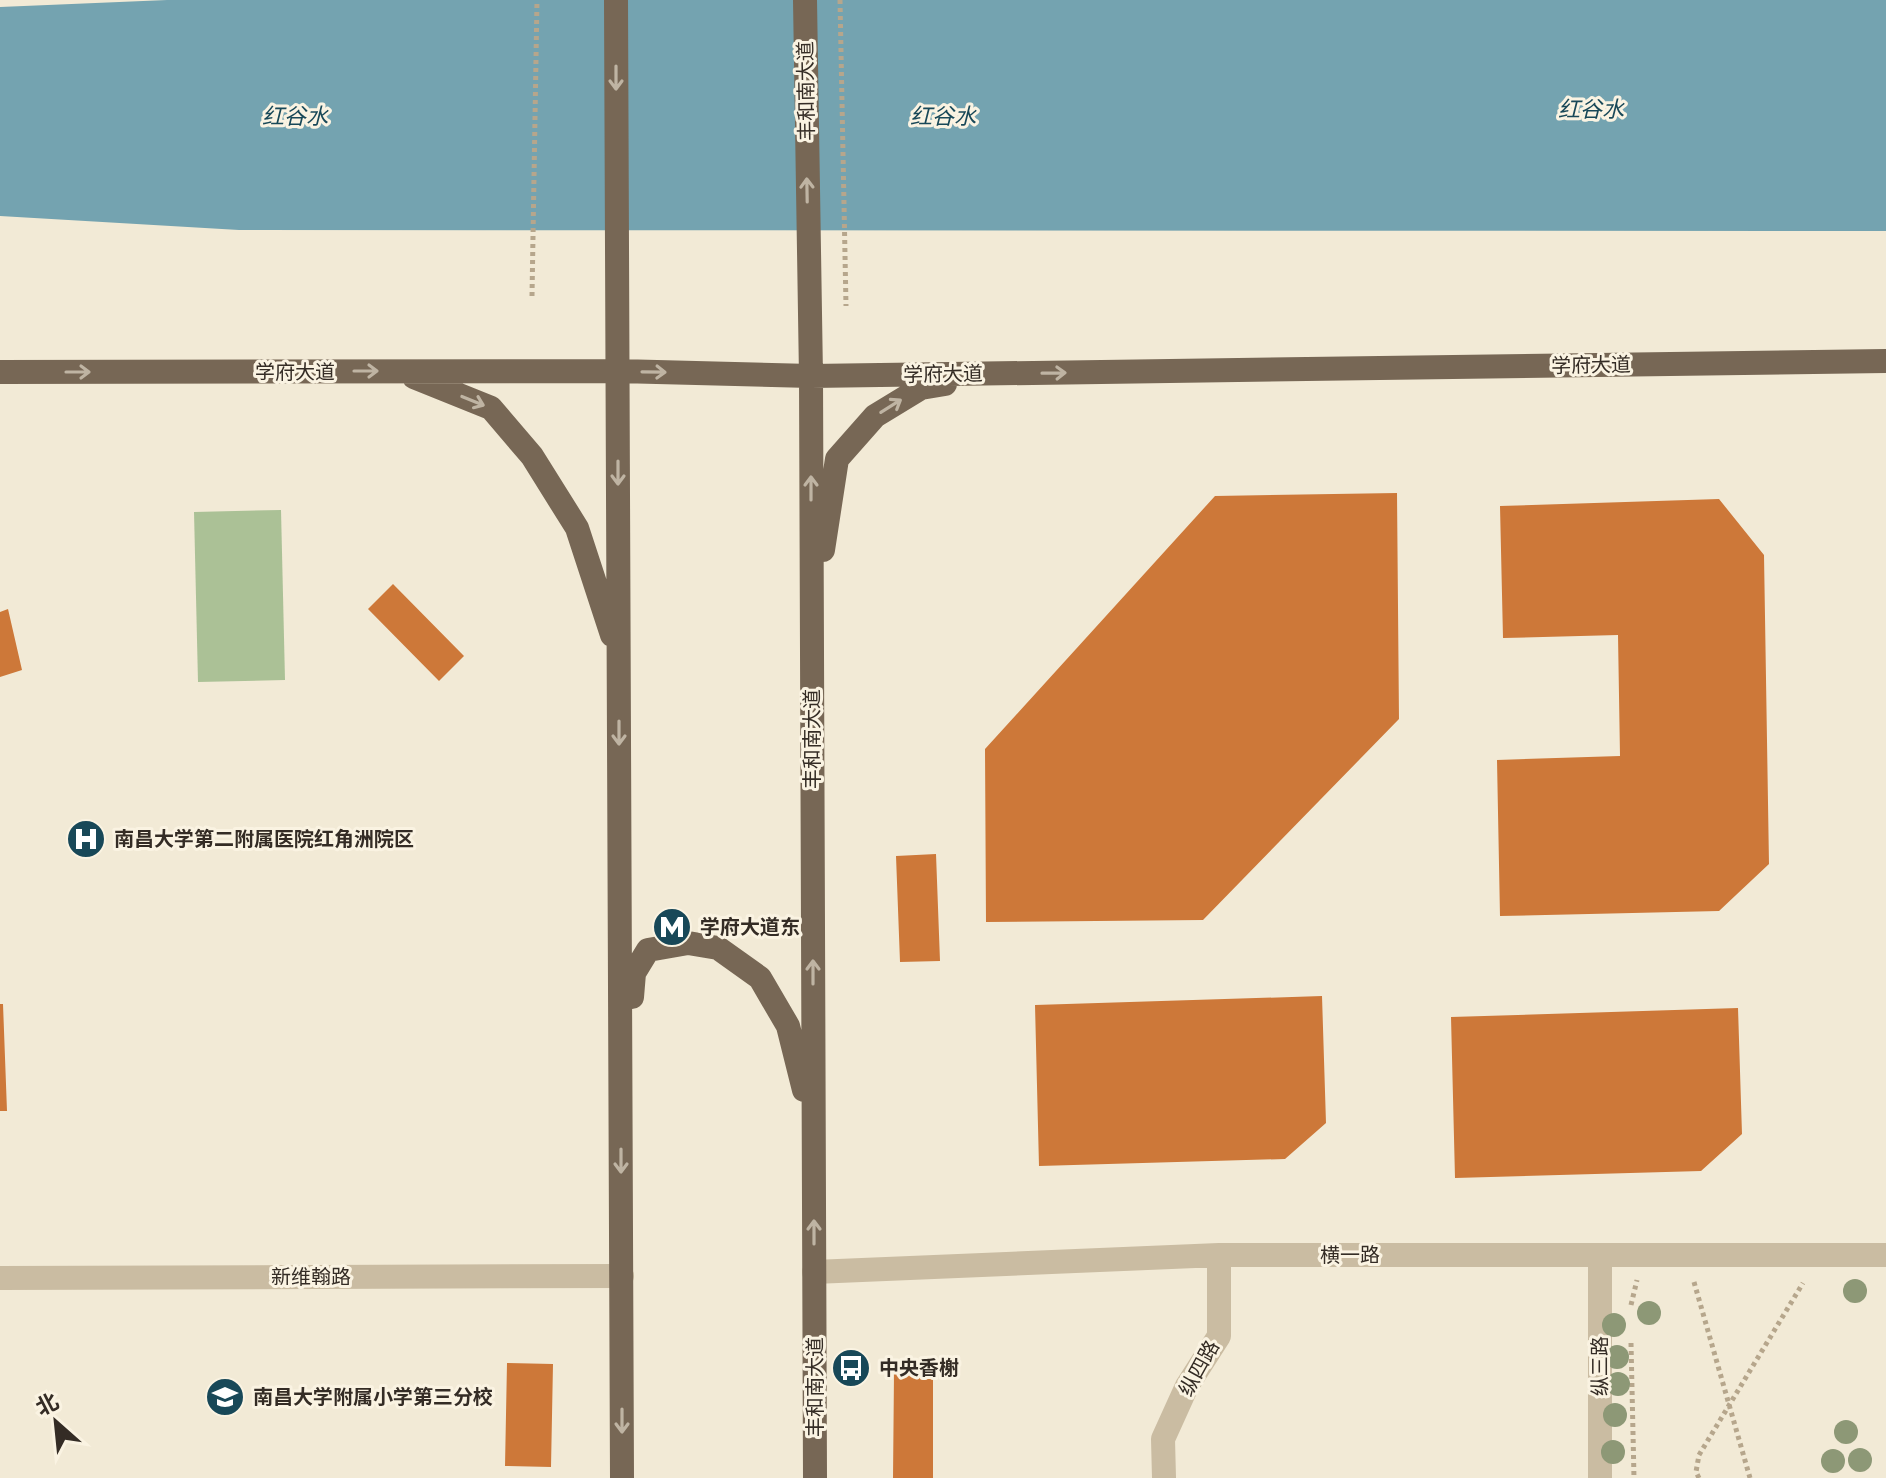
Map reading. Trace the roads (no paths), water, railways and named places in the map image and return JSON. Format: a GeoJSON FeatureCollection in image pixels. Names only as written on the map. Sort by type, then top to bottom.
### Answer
{"type":"FeatureCollection","features":[{"type":"Feature","properties":{"kind":"main road"},"geometry":{"type":"LineString","coordinates":[[616,0],[622,1478]]}},
{"type":"Feature","properties":{"kind":"main road","name":"丰和南大道"},"geometry":{"type":"LineString","coordinates":[[805,0],[811,376],[815,1478]]}},
{"type":"Feature","properties":{"kind":"main road","name":"学府大道"},"geometry":{"type":"LineString","coordinates":[[0,372],[618,371],[811,376],[1886,361]]}},
{"type":"Feature","properties":{"kind":"main road"},"geometry":{"type":"LineString","coordinates":[[401,371],[491,408],[532,456],[577,528],[619,656]]}},
{"type":"Feature","properties":{"kind":"main road"},"geometry":{"type":"LineString","coordinates":[[812,628],[837,459],[875,416],[921,388],[1017,373]]}},
{"type":"Feature","properties":{"kind":"main road"},"geometry":{"type":"LineString","coordinates":[[621,1127],[634,973],[648,950],[688,943],[718,948],[760,978],[788,1026],[814,1127]]}},
{"type":"Feature","properties":{"kind":"street","name":"横一路"},"geometry":{"type":"LineString","coordinates":[[814,1272],[1219,1255],[1886,1255]]}},
{"type":"Feature","properties":{"kind":"street","name":"纵四路"},"geometry":{"type":"LineString","coordinates":[[1164,1478],[1163,1439],[1187,1386],[1219,1336],[1219,1255]]}},
{"type":"Feature","properties":{"kind":"street","name":"纵三路"},"geometry":{"type":"LineString","coordinates":[[1600,1255],[1600,1478]]}},
{"type":"Feature","properties":{"kind":"street","name":"新维翰路"},"geometry":{"type":"LineString","coordinates":[[0,1278],[622,1276]]}},
{"type":"Feature","properties":{"kind":"water","name":"红谷水"},"geometry":{"type":"Polygon","coordinates":[[[167,0],[1886,0],[1886,231],[239,230],[0,216],[0,7],[167,0]]]}},
{"type":"Feature","properties":{"kind":"place","name":"南昌大学第二附属医院红角洲院区"},"geometry":{"type":"Point","coordinates":[86,839]}},
{"type":"Feature","properties":{"kind":"place","name":"学府大道东"},"geometry":{"type":"Point","coordinates":[672,927]}},
{"type":"Feature","properties":{"kind":"place","name":"中央香榭"},"geometry":{"type":"Point","coordinates":[851,1368]}},
{"type":"Feature","properties":{"kind":"place","name":"南昌大学附属小学第三分校"},"geometry":{"type":"Point","coordinates":[225,1397]}}]}
